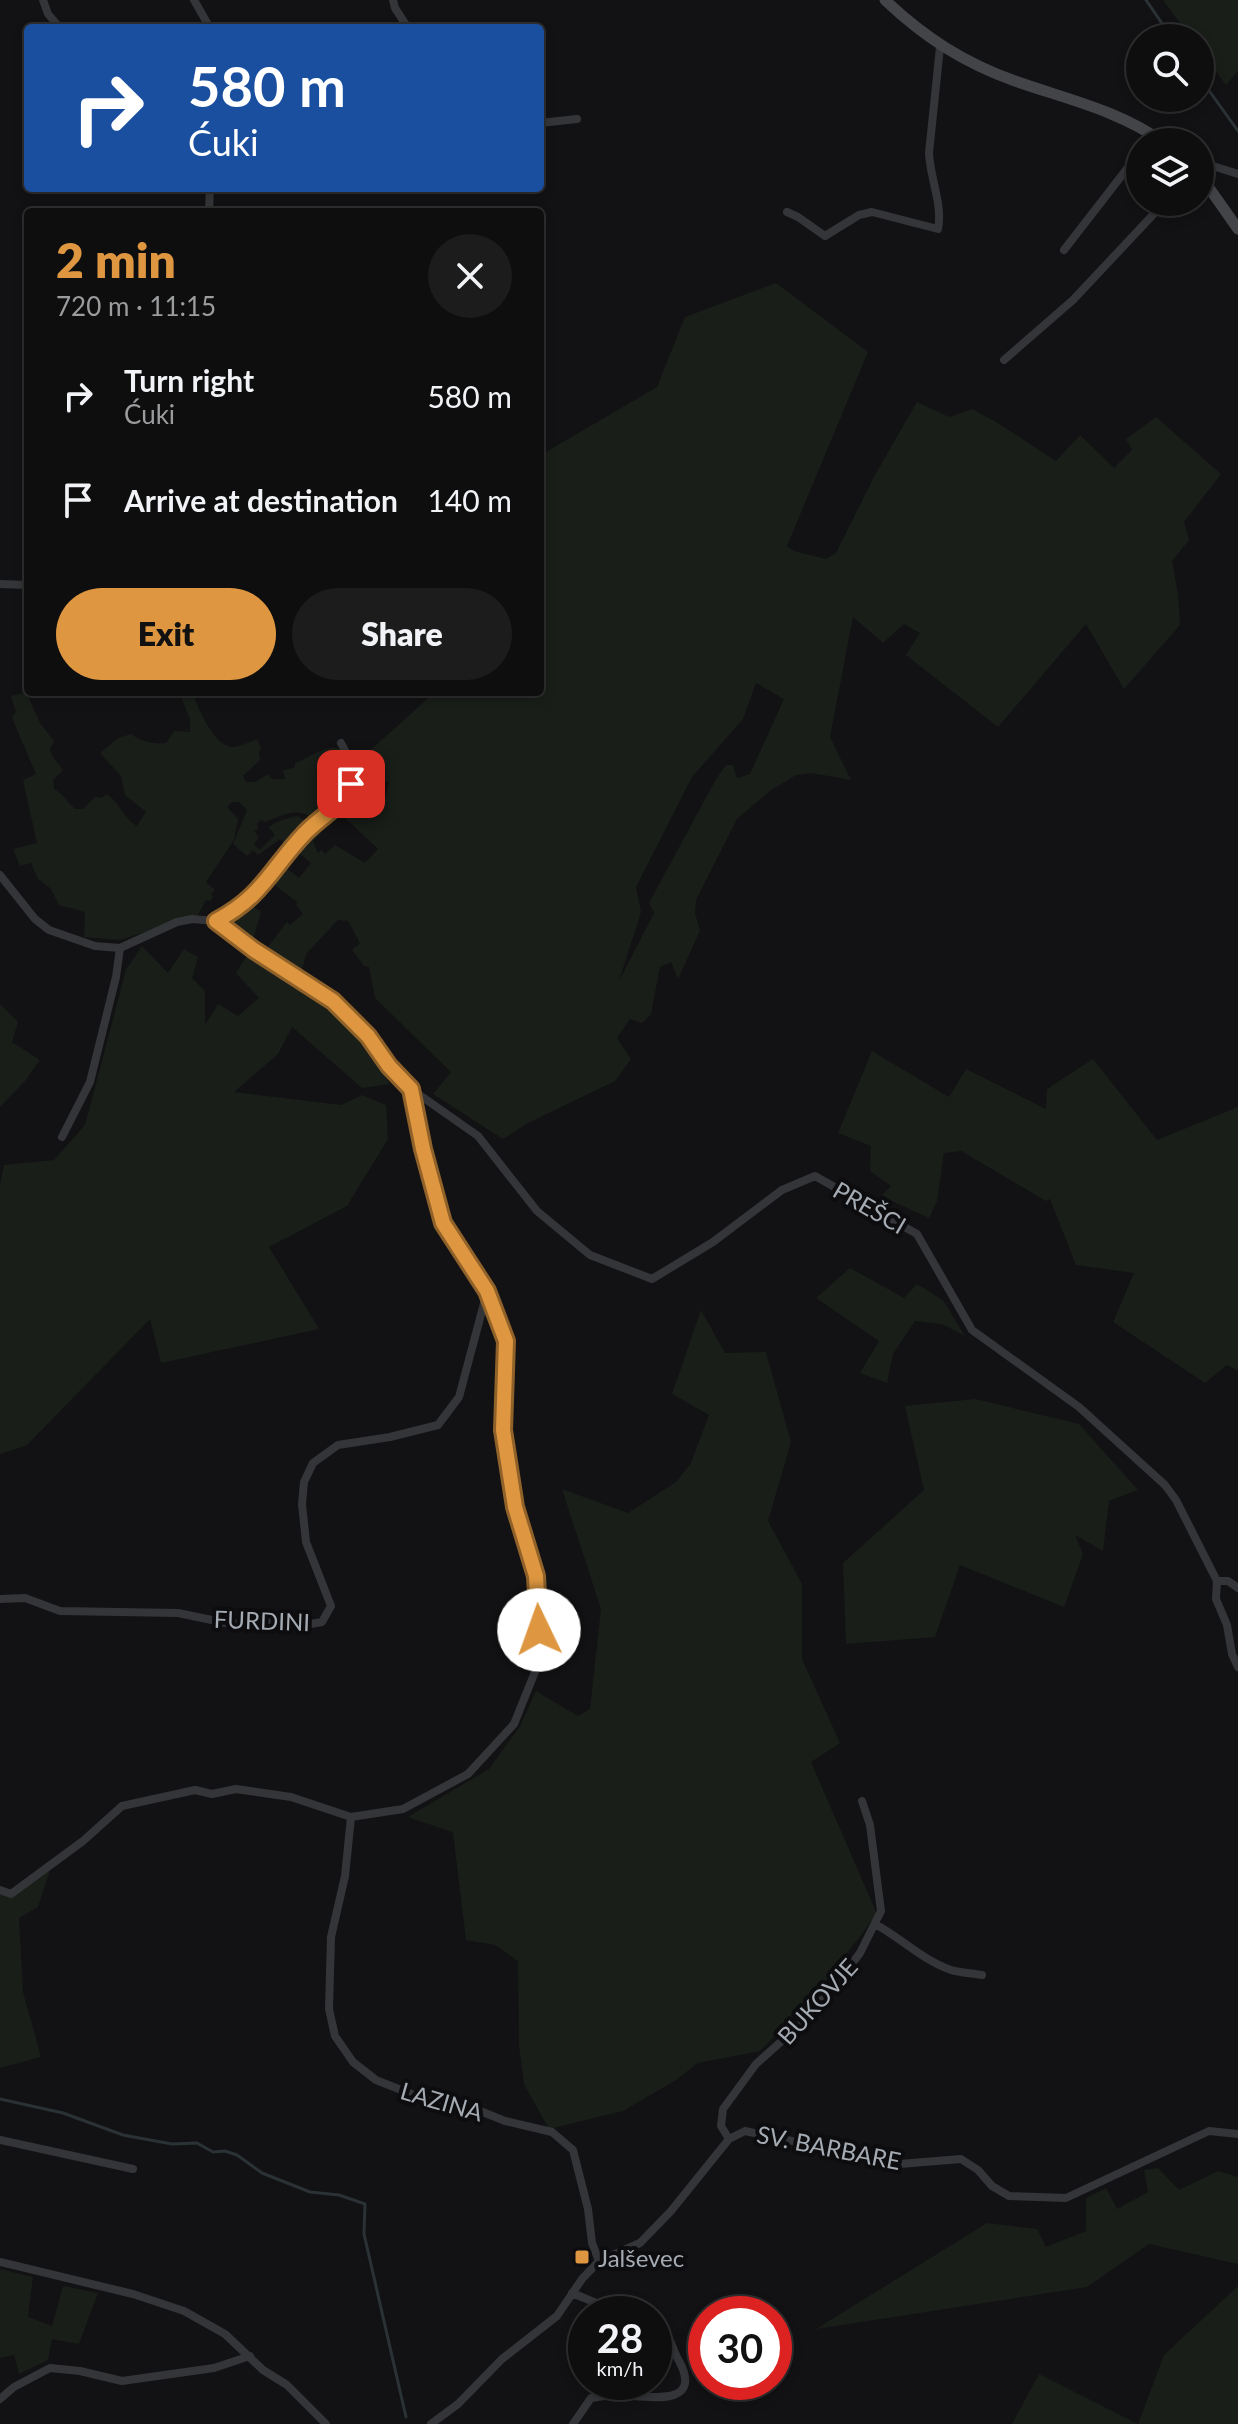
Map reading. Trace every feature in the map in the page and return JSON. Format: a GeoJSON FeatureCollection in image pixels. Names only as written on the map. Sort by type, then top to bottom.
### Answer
{"type":"FeatureCollection","features":[{"type":"Feature","properties":{"kind":"street"},"geometry":{"type":"LineString","coordinates":[[43,0],[48,14],[57,24]]}},
{"type":"Feature","properties":{"kind":"street"},"geometry":{"type":"LineString","coordinates":[[194,0],[208,24]]}},
{"type":"Feature","properties":{"kind":"street"},"geometry":{"type":"LineString","coordinates":[[393,0],[405,24]]}},
{"type":"Feature","properties":{"kind":"street"},"geometry":{"type":"LineString","coordinates":[[885,0],[914,28],[940,47],[1013,80],[1105,110],[1134,128]]}},
{"type":"Feature","properties":{"kind":"street"},"geometry":{"type":"LineString","coordinates":[[787,212],[825,236],[859,215],[872,212],[938,229],[939,212],[929,168],[929,153],[940,47]]}},
{"type":"Feature","properties":{"kind":"street"},"geometry":{"type":"LineString","coordinates":[[544,123],[577,119]]}},
{"type":"Feature","properties":{"kind":"street"},"geometry":{"type":"LineString","coordinates":[[1214,165],[1238,174]]}},
{"type":"Feature","properties":{"kind":"street"},"geometry":{"type":"LineString","coordinates":[[1214,169],[1218,166]]}},
{"type":"Feature","properties":{"kind":"street"},"geometry":{"type":"LineString","coordinates":[[1064,250],[1126,170]]}},
{"type":"Feature","properties":{"kind":"street"},"geometry":{"type":"LineString","coordinates":[[1214,195],[1238,229]]}},
{"type":"Feature","properties":{"kind":"street"},"geometry":{"type":"LineString","coordinates":[[1004,360],[1073,300],[1152,216]]}},
{"type":"Feature","properties":{"kind":"street"},"geometry":{"type":"LineString","coordinates":[[0,584],[24,585]]}},
{"type":"Feature","properties":{"kind":"street"},"geometry":{"type":"LineString","coordinates":[[216,921],[256,894],[295,844],[345,797],[352,772],[341,743]]}},
{"type":"Feature","properties":{"kind":"street"},"geometry":{"type":"LineString","coordinates":[[0,875],[35,919],[49,930],[95,946],[120,948],[177,922],[192,919],[216,921],[254,950],[333,1001],[368,1036],[389,1066],[411,1089],[443,1223],[487,1291],[506,1341],[503,1430],[515,1507],[536,1576],[541,1657],[514,1724],[468,1774],[403,1809],[351,1817],[291,1797],[236,1789],[212,1794],[195,1790],[180,1793],[122,1806],[83,1841],[11,1894],[0,1890]]}},
{"type":"Feature","properties":{"kind":"street"},"geometry":{"type":"LineString","coordinates":[[62,1137],[90,1082],[116,977],[120,948]]}},
{"type":"Feature","properties":{"kind":"street","name":"PREŠCI"},"geometry":{"type":"LineString","coordinates":[[411,1089],[478,1136],[537,1211],[590,1255],[652,1279],[713,1242],[782,1190],[815,1176],[917,1234],[972,1330],[1079,1407],[1165,1485],[1176,1500],[1217,1581],[1216,1599],[1227,1625],[1238,1667]]}},
{"type":"Feature","properties":{"kind":"street","name":"FURDINI"},"geometry":{"type":"LineString","coordinates":[[0,1599],[25,1598],[60,1611],[178,1613],[231,1624],[283,1621],[305,1625],[322,1622],[331,1606],[306,1542],[302,1504],[304,1482],[313,1463],[338,1445],[438,1425],[459,1397],[487,1291]]}},
{"type":"Feature","properties":{"kind":"street"},"geometry":{"type":"LineString","coordinates":[[1217,1581],[1228,1581],[1238,1588]]}},
{"type":"Feature","properties":{"kind":"street","name":"BUKOVJE"},"geometry":{"type":"LineString","coordinates":[[729,2139],[721,2126],[723,2109],[756,2064],[802,2023],[837,1983],[860,1953],[881,1911],[870,1825],[862,1801]]}},
{"type":"Feature","properties":{"kind":"street","name":"LAZINA"},"geometry":{"type":"LineString","coordinates":[[351,1817],[345,1876],[331,1937],[329,2009],[335,2036],[353,2062],[376,2080],[434,2103],[463,2104],[505,2121],[552,2132],[573,2150],[588,2209],[592,2243],[599,2261]]}},
{"type":"Feature","properties":{"kind":"street"},"geometry":{"type":"LineString","coordinates":[[875,1924],[920,1955],[952,1971],[982,1975]]}},
{"type":"Feature","properties":{"kind":"street","name":"SV. BARBARE"},"geometry":{"type":"LineString","coordinates":[[729,2139],[745,2131],[900,2164],[961,2159],[978,2170],[992,2186],[1009,2196],[1066,2198],[1209,2131],[1238,2134]]}},
{"type":"Feature","properties":{"kind":"street"},"geometry":{"type":"LineString","coordinates":[[431,2424],[458,2404],[502,2359],[557,2316],[599,2261],[640,2243],[671,2211],[729,2139]]}},
{"type":"Feature","properties":{"kind":"street"},"geometry":{"type":"LineString","coordinates":[[0,2140],[133,2169]]}},
{"type":"Feature","properties":{"kind":"street"},"geometry":{"type":"LineString","coordinates":[[0,2262],[133,2294],[184,2311],[225,2334],[263,2370],[287,2385],[326,2424]]}},
{"type":"Feature","properties":{"kind":"street"},"geometry":{"type":"LineString","coordinates":[[572,2293],[579,2296]]}},
{"type":"Feature","properties":{"kind":"street"},"geometry":{"type":"LineString","coordinates":[[672,2343],[685,2370],[685,2384],[672,2396]]}},
{"type":"Feature","properties":{"kind":"street"},"geometry":{"type":"LineString","coordinates":[[0,2399],[14,2387],[50,2368],[122,2381],[214,2368],[250,2356]]}},
{"type":"Feature","properties":{"kind":"street"},"geometry":{"type":"LineString","coordinates":[[573,2424],[590,2400]]}},
{"type":"Feature","properties":{"kind":"shaded area"},"geometry":{"type":"Polygon","coordinates":[[[1163,0],[1238,0],[1238,71],[1226,85],[1214,69],[1214,24],[1181,24],[1163,0]]]}},
{"type":"Feature","properties":{"kind":"shaded area"},"geometry":{"type":"Polygon","coordinates":[[[776,283],[868,352],[787,546],[794,551],[826,559],[836,553],[876,473],[917,402],[949,417],[972,409],[1056,461],[1080,435],[1114,468],[1132,450],[1126,439],[1156,417],[1221,474],[1184,522],[1189,540],[1172,561],[1180,625],[1124,689],[1086,624],[998,727],[906,655],[920,633],[904,624],[883,643],[853,617],[830,737],[851,780],[811,773],[796,775],[770,791],[737,819],[696,900],[695,913],[700,931],[678,979],[671,962],[660,967],[651,1014],[642,1023],[630,1019],[617,1038],[631,1059],[615,1081],[526,1124],[503,1139],[433,1094],[451,1072],[375,998],[369,967],[364,966],[352,950],[360,943],[348,921],[338,920],[306,954],[301,974],[264,952],[287,922],[290,925],[303,914],[297,902],[276,886],[275,874],[281,864],[299,878],[311,863],[298,852],[289,861],[286,859],[315,831],[321,833],[313,841],[318,853],[321,850],[325,854],[335,845],[365,863],[378,849],[342,815],[350,795],[383,805],[389,782],[357,776],[354,765],[431,696],[544,696],[544,456],[657,387],[685,317],[776,283]],[[756,683],[743,719],[692,777],[636,887],[641,912],[619,981],[654,913],[649,903],[716,779],[726,765],[733,765],[737,778],[750,774],[784,699],[756,683]]]}},
{"type":"Feature","properties":{"kind":"shaded area"},"geometry":{"type":"Polygon","coordinates":[[[23,693],[28,696],[40,723],[54,741],[50,749],[63,770],[53,780],[54,789],[75,809],[83,809],[95,797],[101,798],[107,794],[137,826],[146,812],[125,795],[121,776],[100,753],[118,738],[131,734],[147,742],[166,743],[174,731],[190,732],[190,719],[181,696],[194,696],[207,725],[226,745],[235,747],[257,739],[261,748],[260,760],[243,776],[246,782],[255,782],[268,774],[272,779],[285,779],[283,771],[295,767],[295,763],[334,748],[342,751],[345,757],[348,768],[346,786],[337,801],[315,821],[297,812],[265,822],[260,820],[258,830],[254,831],[259,837],[254,845],[260,850],[275,835],[268,827],[297,816],[309,823],[289,848],[280,839],[258,855],[253,850],[247,856],[233,844],[247,810],[239,802],[232,802],[227,807],[238,819],[234,840],[206,882],[215,890],[198,915],[120,940],[84,937],[85,912],[59,905],[51,889],[38,879],[31,863],[20,866],[13,849],[37,843],[23,780],[36,774],[12,718],[16,712],[11,696],[23,693]]]}},
{"type":"Feature","properties":{"kind":"shaded area"},"geometry":{"type":"Polygon","coordinates":[[[249,903],[261,912],[252,943],[223,923],[249,903]]]}},
{"type":"Feature","properties":{"kind":"shaded area"},"geometry":{"type":"Polygon","coordinates":[[[142,946],[168,973],[184,949],[198,957],[192,978],[205,991],[205,1025],[218,1004],[238,1016],[259,998],[236,973],[247,955],[349,1023],[390,1084],[362,1088],[292,1027],[278,1054],[234,1092],[341,1105],[362,1095],[386,1105],[388,1139],[347,1206],[269,1247],[319,1329],[161,1363],[150,1319],[27,1445],[0,1454],[0,1185],[4,1165],[54,1160],[85,1125],[126,970],[142,946]]]}},
{"type":"Feature","properties":{"kind":"shaded area"},"geometry":{"type":"Polygon","coordinates":[[[0,1004],[18,1022],[12,1042],[40,1060],[0,1107],[0,1004]]]}},
{"type":"Feature","properties":{"kind":"shaded area"},"geometry":{"type":"Polygon","coordinates":[[[872,1051],[949,1097],[966,1069],[1046,1109],[1047,1089],[1093,1059],[1157,1140],[1238,1107],[1238,1371],[1227,1365],[1205,1383],[1113,1322],[1134,1273],[1076,1265],[1050,1199],[1046,1201],[961,1151],[944,1153],[937,1201],[929,1218],[881,1196],[891,1186],[870,1171],[871,1146],[838,1133],[872,1051]]]}},
{"type":"Feature","properties":{"kind":"shaded area"},"geometry":{"type":"Polygon","coordinates":[[[850,1268],[904,1298],[917,1284],[943,1300],[965,1336],[942,1324],[915,1321],[893,1354],[887,1383],[860,1373],[879,1341],[816,1298],[850,1268]]]}},
{"type":"Feature","properties":{"kind":"shaded area"},"geometry":{"type":"Polygon","coordinates":[[[701,1310],[725,1353],[766,1352],[791,1442],[768,1521],[802,1584],[802,1659],[840,1743],[811,1762],[877,1914],[819,1990],[760,2051],[698,2063],[676,2080],[623,2111],[549,2129],[524,2084],[519,2045],[518,1961],[495,1945],[466,1940],[453,1832],[408,1817],[489,1769],[520,1726],[536,1691],[578,1716],[590,1709],[601,1609],[562,1489],[628,1513],[676,1482],[691,1463],[709,1415],[672,1394],[701,1310]]]}},
{"type":"Feature","properties":{"kind":"shaded area"},"geometry":{"type":"Polygon","coordinates":[[[975,1399],[1079,1424],[1138,1490],[1109,1501],[1103,1551],[1075,1535],[1083,1554],[1064,1607],[960,1565],[935,1637],[846,1644],[843,1563],[924,1490],[905,1406],[975,1399]]]}},
{"type":"Feature","properties":{"kind":"shaded area"},"geometry":{"type":"Polygon","coordinates":[[[50,1870],[38,1907],[19,1918],[23,1992],[41,2057],[0,2068],[0,1892],[12,1897],[50,1870]]]}},
{"type":"Feature","properties":{"kind":"shaded area"},"geometry":{"type":"Polygon","coordinates":[[[1158,2168],[1179,2190],[1218,2171],[1238,2177],[1238,2264],[1149,2244],[1087,2287],[816,2329],[987,2223],[1037,2229],[1046,2247],[1086,2231],[1086,2198],[1106,2188],[1117,2209],[1148,2192],[1144,2170],[1158,2168]]]}},
{"type":"Feature","properties":{"kind":"shaded area"},"geometry":{"type":"Polygon","coordinates":[[[0,2269],[33,2277],[28,2317],[52,2326],[63,2286],[98,2293],[79,2344],[52,2339],[48,2360],[19,2374],[14,2355],[0,2358],[0,2269]]]}},
{"type":"Feature","properties":{"kind":"shaded area"},"geometry":{"type":"Polygon","coordinates":[[[1238,2286],[1238,2424],[1138,2424],[1164,2355],[1238,2286]]]}},
{"type":"Feature","properties":{"kind":"shaded area"},"geometry":{"type":"Polygon","coordinates":[[[1039,2374],[1138,2424],[1012,2424],[1039,2374]]]}},
{"type":"Feature","properties":{"kind":"waterway"},"geometry":{"type":"LineString","coordinates":[[1146,0],[1162,24]]}},
{"type":"Feature","properties":{"kind":"waterway"},"geometry":{"type":"LineString","coordinates":[[1214,98],[1238,131]]}},
{"type":"Feature","properties":{"kind":"waterway","name":"Jalševec"},"geometry":{"type":"LineString","coordinates":[[0,2099],[63,2113],[123,2135],[172,2144],[197,2143],[213,2152],[225,2151],[237,2155],[262,2173],[310,2192],[339,2195],[365,2204],[364,2234],[406,2417]]}},
{"type":"Feature","properties":{"kind":"place","name":"Jalševec"},"geometry":{"type":"Point","coordinates":[582,2257]}},
{"type":"Feature","properties":{"kind":"route"},"geometry":{"type":"LineString","coordinates":[[351,784],[340,803],[295,844],[256,894],[216,921],[254,950],[333,1001],[368,1036],[389,1066],[411,1089],[443,1223],[487,1291],[506,1341],[503,1430],[515,1507],[536,1576],[539,1630]]}}]}
